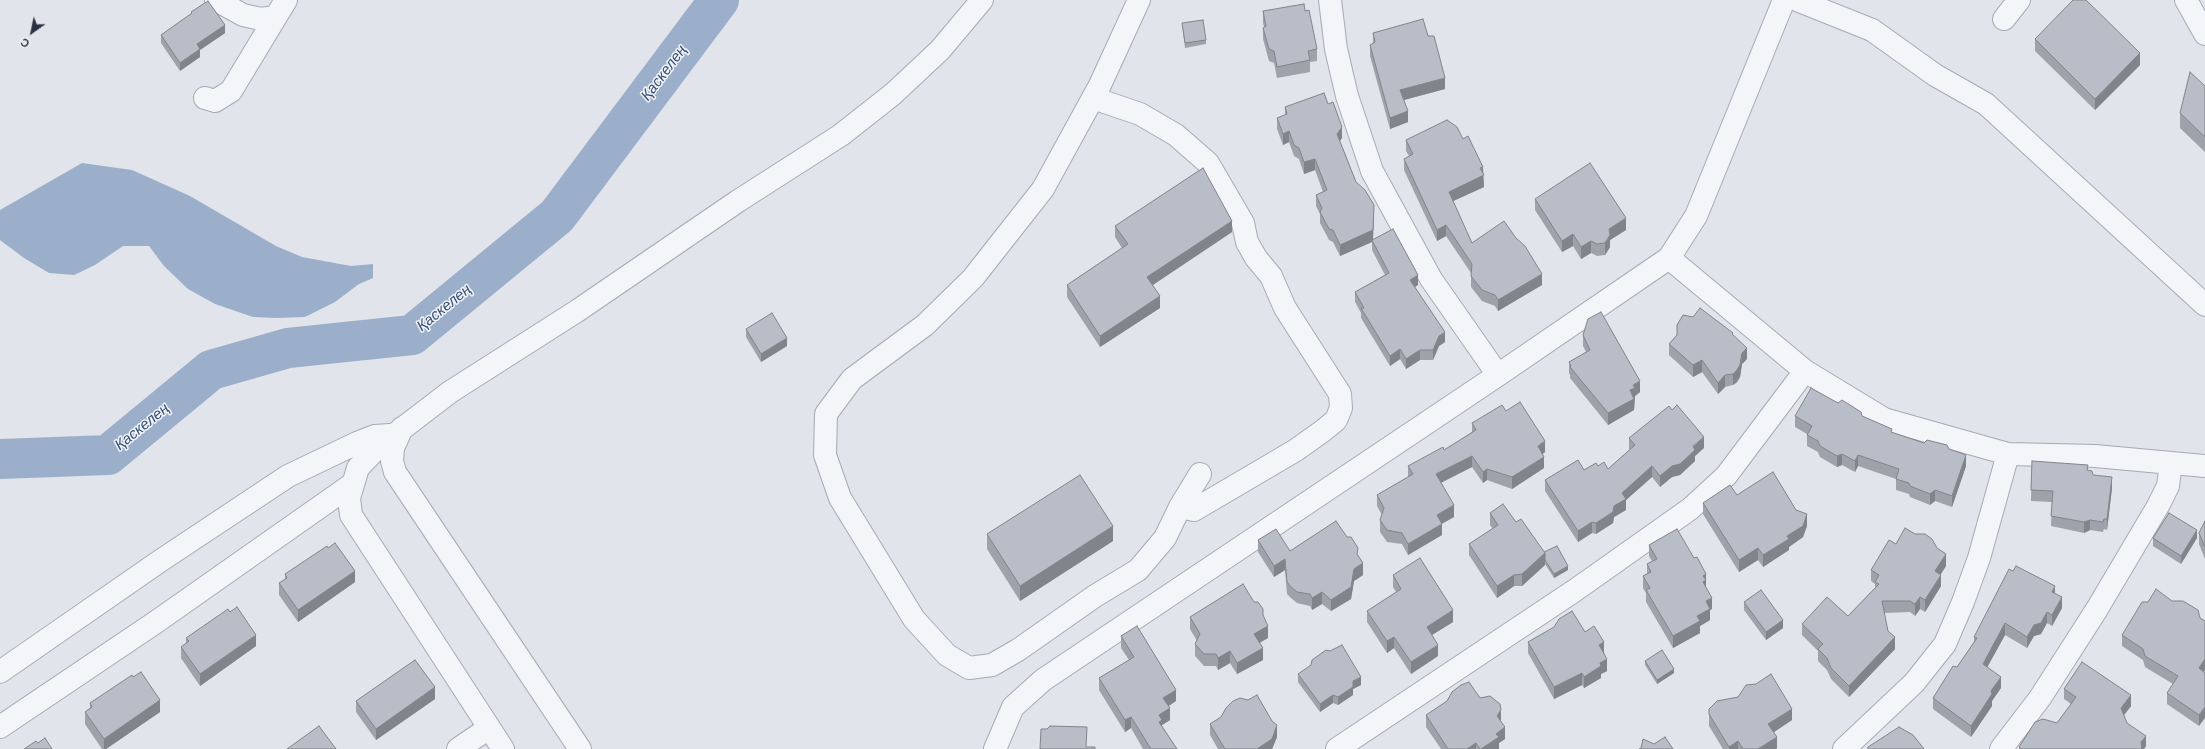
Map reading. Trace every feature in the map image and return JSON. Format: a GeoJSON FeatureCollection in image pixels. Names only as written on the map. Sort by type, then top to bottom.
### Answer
{"type":"FeatureCollection","features":[{"type":"Feature","properties":{"kind":"lane"},"geometry":{"type":"LineString","coordinates":[[216,0],[243,15],[261,20],[280,8]]}},
{"type":"Feature","properties":{"kind":"lane"},"geometry":{"type":"LineString","coordinates":[[503,749],[351,515],[348,498],[358,468],[377,448],[450,392],[577,311],[738,200],[841,135],[894,94],[940,50],[982,0]]}},
{"type":"Feature","properties":{"kind":"lane"},"geometry":{"type":"LineString","coordinates":[[1140,0],[1093,98],[1043,189],[972,278],[924,325],[852,379],[826,414],[825,455],[840,498],[914,619],[947,655],[969,668],[992,665],[1018,650],[1095,596],[1138,570],[1165,538],[1180,507],[1200,474]]}},
{"type":"Feature","properties":{"kind":"lane"},"geometry":{"type":"LineString","coordinates":[[1330,0],[1336,49],[1347,96],[1372,171],[1431,279],[1498,375]]}},
{"type":"Feature","properties":{"kind":"lane"},"geometry":{"type":"LineString","coordinates":[[995,749],[1014,708],[1043,680],[1112,631],[1498,375],[1669,258],[1696,216],[1784,0]]}},
{"type":"Feature","properties":{"kind":"lane"},"geometry":{"type":"LineString","coordinates":[[1797,0],[1872,30],[1935,75],[1986,104],[2205,305]]}},
{"type":"Feature","properties":{"kind":"lane"},"geometry":{"type":"LineString","coordinates":[[2004,19],[2019,0]]}},
{"type":"Feature","properties":{"kind":"lane"},"geometry":{"type":"LineString","coordinates":[[2186,0],[2205,34]]}},
{"type":"Feature","properties":{"kind":"lane"},"geometry":{"type":"LineString","coordinates":[[206,98],[214,101],[231,91],[280,8]]}},
{"type":"Feature","properties":{"kind":"lane"},"geometry":{"type":"LineString","coordinates":[[1093,98],[1140,114],[1176,135],[1208,162],[1243,223],[1248,242],[1256,258],[1271,276],[1284,308],[1340,394],[1341,408],[1336,420],[1296,450],[1194,510],[1180,507]]}},
{"type":"Feature","properties":{"kind":"lane"},"geometry":{"type":"LineString","coordinates":[[1669,258],[1804,371],[1884,419],[2008,454],[2095,456],[2205,466]]}},
{"type":"Feature","properties":{"kind":"lane"},"geometry":{"type":"LineString","coordinates":[[1337,749],[1574,591],[1690,509],[1726,476],[1804,371]]}},
{"type":"Feature","properties":{"kind":"lane"},"geometry":{"type":"LineString","coordinates":[[0,672],[160,560],[288,476],[357,443],[375,436],[399,431]]}},
{"type":"Feature","properties":{"kind":"lane"},"geometry":{"type":"LineString","coordinates":[[399,431],[393,448],[392,461],[395,472],[580,749]]}},
{"type":"Feature","properties":{"kind":"lane"},"geometry":{"type":"LineString","coordinates":[[1844,749],[1914,683],[1945,644],[1963,602],[1979,558],[2008,454]]}},
{"type":"Feature","properties":{"kind":"lane"},"geometry":{"type":"LineString","coordinates":[[2001,749],[2040,698],[2097,609],[2158,506],[2168,486],[2171,463]]}},
{"type":"Feature","properties":{"kind":"lane"},"geometry":{"type":"LineString","coordinates":[[0,727],[156,622],[352,485]]}},
{"type":"Feature","properties":{"kind":"lane"},"geometry":{"type":"LineString","coordinates":[[458,749],[489,728]]}},
{"type":"Feature","properties":{"kind":"water"},"geometry":{"type":"Polygon","coordinates":[[[82,163],[132,170],[190,196],[276,246],[302,257],[351,266],[373,264],[373,278],[359,284],[335,302],[305,317],[277,318],[253,317],[215,304],[188,289],[164,266],[149,246],[123,246],[95,265],[74,275],[49,273],[24,258],[0,240],[0,210],[82,163]]]}},
{"type":"Feature","properties":{"kind":"building"},"geometry":{"type":"Polygon","coordinates":[[[2073,0],[2086,0],[2140,53],[2095,99],[2035,39],[2073,0]]]}},
{"type":"Feature","properties":{"kind":"building"},"geometry":{"type":"Polygon","coordinates":[[[208,1],[225,25],[197,44],[200,49],[180,63],[161,35],[208,1]]]}},
{"type":"Feature","properties":{"kind":"building"},"geometry":{"type":"Polygon","coordinates":[[[1304,4],[1305,11],[1309,10],[1317,49],[1308,51],[1310,60],[1277,67],[1274,51],[1269,49],[1263,28],[1266,26],[1263,11],[1304,4]]]}},
{"type":"Feature","properties":{"kind":"building"},"geometry":{"type":"Polygon","coordinates":[[[1423,19],[1428,36],[1434,36],[1445,78],[1400,90],[1408,111],[1390,118],[1370,45],[1375,42],[1373,33],[1423,19]]]}},
{"type":"Feature","properties":{"kind":"building"},"geometry":{"type":"Polygon","coordinates":[[[1203,20],[1206,40],[1185,43],[1182,23],[1203,20]]]}},
{"type":"Feature","properties":{"kind":"building"},"geometry":{"type":"Polygon","coordinates":[[[2190,72],[2205,86],[2205,137],[2180,113],[2190,72]]]}},
{"type":"Feature","properties":{"kind":"building"},"geometry":{"type":"Polygon","coordinates":[[[1324,93],[1328,104],[1333,102],[1342,127],[1337,134],[1356,182],[1365,190],[1374,205],[1373,230],[1340,245],[1333,230],[1329,229],[1320,212],[1322,208],[1316,195],[1327,190],[1315,159],[1304,162],[1299,148],[1294,145],[1289,131],[1283,134],[1277,118],[1287,114],[1285,107],[1324,93]]]}},
{"type":"Feature","properties":{"kind":"building"},"geometry":{"type":"Polygon","coordinates":[[[1447,120],[1457,127],[1463,139],[1468,136],[1483,167],[1480,168],[1484,175],[1449,192],[1472,243],[1504,221],[1516,238],[1525,246],[1542,274],[1498,300],[1495,295],[1482,290],[1471,276],[1472,264],[1446,225],[1437,230],[1404,159],[1413,154],[1406,140],[1447,120]]]}},
{"type":"Feature","properties":{"kind":"building"},"geometry":{"type":"Polygon","coordinates":[[[1590,163],[1626,218],[1609,229],[1610,235],[1605,243],[1597,244],[1591,241],[1581,247],[1573,234],[1562,241],[1535,199],[1590,163]]]}},
{"type":"Feature","properties":{"kind":"building"},"geometry":{"type":"Polygon","coordinates":[[[1203,168],[1232,221],[1147,277],[1160,296],[1100,336],[1067,285],[1128,244],[1115,226],[1203,168]]]}},
{"type":"Feature","properties":{"kind":"building"},"geometry":{"type":"Polygon","coordinates":[[[1393,229],[1418,275],[1410,280],[1445,332],[1439,336],[1433,350],[1420,350],[1406,359],[1400,349],[1390,356],[1361,308],[1364,308],[1355,292],[1389,273],[1372,240],[1393,229]]]}},
{"type":"Feature","properties":{"kind":"building"},"geometry":{"type":"Polygon","coordinates":[[[1700,308],[1733,333],[1732,334],[1747,348],[1742,353],[1740,365],[1737,370],[1733,374],[1725,375],[1718,383],[1702,360],[1693,365],[1669,344],[1677,335],[1677,325],[1683,315],[1693,317],[1700,308]]]}},
{"type":"Feature","properties":{"kind":"building"},"geometry":{"type":"Polygon","coordinates":[[[1601,312],[1640,381],[1633,385],[1635,388],[1630,390],[1634,399],[1608,413],[1570,367],[1569,362],[1590,350],[1583,335],[1588,319],[1601,312]]]}},
{"type":"Feature","properties":{"kind":"building"},"geometry":{"type":"Polygon","coordinates":[[[772,313],[787,338],[761,354],[746,329],[772,313]]]}},
{"type":"Feature","properties":{"kind":"building"},"geometry":{"type":"Polygon","coordinates":[[[1811,388],[1838,403],[1842,400],[1861,412],[1862,416],[1892,429],[1891,432],[1924,443],[1927,440],[1947,445],[1949,449],[1966,455],[1952,496],[1935,490],[1930,494],[1910,486],[1909,483],[1896,479],[1899,469],[1858,455],[1855,461],[1842,454],[1837,456],[1820,446],[1818,441],[1807,435],[1812,426],[1795,416],[1811,388]]]}},
{"type":"Feature","properties":{"kind":"building"},"geometry":{"type":"Polygon","coordinates":[[[1520,402],[1545,441],[1538,446],[1544,457],[1512,477],[1487,469],[1483,472],[1472,456],[1436,474],[1454,505],[1437,515],[1442,524],[1408,544],[1402,533],[1387,530],[1380,520],[1384,508],[1377,495],[1413,474],[1408,466],[1443,447],[1444,450],[1476,430],[1472,423],[1502,405],[1506,411],[1520,402]]]}},
{"type":"Feature","properties":{"kind":"building"},"geometry":{"type":"Polygon","coordinates":[[[1677,405],[1704,437],[1693,446],[1695,450],[1680,464],[1672,466],[1660,476],[1652,466],[1622,493],[1626,499],[1614,506],[1613,512],[1596,523],[1592,522],[1578,531],[1545,480],[1578,460],[1584,470],[1596,463],[1598,466],[1604,462],[1608,469],[1635,445],[1629,438],[1669,406],[1672,410],[1677,405]]]}},
{"type":"Feature","properties":{"kind":"building"},"geometry":{"type":"Polygon","coordinates":[[[2032,461],[2088,465],[2087,470],[2092,471],[2093,475],[2112,477],[2107,519],[2104,519],[2103,522],[2090,520],[2084,522],[2051,516],[2053,491],[2031,490],[2032,461]]]}},
{"type":"Feature","properties":{"kind":"building"},"geometry":{"type":"Polygon","coordinates":[[[1773,472],[1796,510],[1807,514],[1803,526],[1787,536],[1789,539],[1763,555],[1758,548],[1739,560],[1703,503],[1730,485],[1737,495],[1773,472]]]}},
{"type":"Feature","properties":{"kind":"building"},"geometry":{"type":"Polygon","coordinates":[[[1080,475],[1113,526],[1020,586],[987,534],[1080,475]]]}},
{"type":"Feature","properties":{"kind":"building"},"geometry":{"type":"Polygon","coordinates":[[[1503,504],[1516,522],[1521,519],[1545,553],[1522,574],[1514,575],[1497,586],[1469,544],[1498,525],[1490,513],[1503,504]]]}},
{"type":"Feature","properties":{"kind":"building"},"geometry":{"type":"Polygon","coordinates":[[[2169,513],[2197,530],[2181,556],[2153,538],[2169,513]]]}},
{"type":"Feature","properties":{"kind":"building"},"geometry":{"type":"Polygon","coordinates":[[[1336,521],[1347,537],[1351,537],[1358,548],[1357,554],[1363,563],[1354,569],[1351,587],[1331,600],[1322,592],[1312,598],[1310,594],[1297,592],[1287,582],[1285,559],[1274,566],[1258,540],[1276,529],[1290,551],[1336,521]]]}},
{"type":"Feature","properties":{"kind":"building"},"geometry":{"type":"Polygon","coordinates":[[[2205,521],[2205,547],[2199,533],[2205,521]]]}},
{"type":"Feature","properties":{"kind":"building"},"geometry":{"type":"Polygon","coordinates":[[[1905,528],[1915,534],[1925,534],[1932,539],[1937,548],[1946,554],[1935,571],[1941,575],[1925,600],[1920,597],[1915,604],[1910,601],[1882,601],[1888,631],[1895,637],[1849,686],[1831,668],[1827,658],[1818,649],[1823,644],[1802,624],[1827,597],[1848,616],[1879,584],[1875,582],[1879,575],[1871,570],[1889,540],[1896,544],[1905,528]]]}},
{"type":"Feature","properties":{"kind":"building"},"geometry":{"type":"Polygon","coordinates":[[[1677,529],[1694,558],[1697,557],[1706,574],[1703,576],[1706,580],[1703,582],[1712,598],[1706,601],[1710,609],[1697,616],[1700,621],[1673,636],[1646,590],[1650,588],[1643,576],[1651,572],[1647,564],[1657,559],[1649,545],[1677,529]]]}},
{"type":"Feature","properties":{"kind":"building"},"geometry":{"type":"Polygon","coordinates":[[[335,543],[355,571],[298,610],[279,583],[287,578],[285,574],[327,546],[328,548],[335,543]]]}},
{"type":"Feature","properties":{"kind":"building"},"geometry":{"type":"Polygon","coordinates":[[[1557,546],[1568,566],[1554,574],[1545,560],[1544,552],[1557,546]]]}},
{"type":"Feature","properties":{"kind":"building"},"geometry":{"type":"Polygon","coordinates":[[[1420,558],[1453,610],[1427,627],[1438,645],[1411,662],[1394,637],[1387,641],[1367,611],[1401,589],[1393,575],[1420,558]]]}},
{"type":"Feature","properties":{"kind":"building"},"geometry":{"type":"Polygon","coordinates":[[[2016,566],[2055,586],[2052,592],[2062,597],[2052,615],[2047,612],[2041,623],[2034,625],[2027,637],[2005,623],[1983,664],[2001,677],[1991,691],[1992,694],[1971,726],[1933,698],[1953,666],[1957,667],[1977,638],[1974,637],[2009,569],[2013,571],[2016,566]]]}},
{"type":"Feature","properties":{"kind":"building"},"geometry":{"type":"Polygon","coordinates":[[[1243,584],[1254,602],[1258,602],[1263,609],[1263,615],[1268,626],[1254,634],[1263,648],[1237,663],[1230,651],[1218,658],[1216,654],[1204,654],[1195,644],[1200,634],[1190,617],[1243,584]]]}},
{"type":"Feature","properties":{"kind":"building"},"geometry":{"type":"Polygon","coordinates":[[[2156,589],[2172,601],[2183,601],[2198,610],[2200,618],[2205,621],[2205,659],[2199,668],[2205,673],[2205,707],[2199,715],[2167,693],[2178,676],[2145,656],[2143,649],[2122,635],[2142,602],[2148,602],[2156,589]]]}},
{"type":"Feature","properties":{"kind":"building"},"geometry":{"type":"Polygon","coordinates":[[[1761,590],[1783,620],[1766,632],[1744,602],[1761,590]]]}},
{"type":"Feature","properties":{"kind":"building"},"geometry":{"type":"Polygon","coordinates":[[[237,607],[256,635],[200,674],[181,647],[189,641],[186,638],[228,609],[230,612],[237,607]]]}},
{"type":"Feature","properties":{"kind":"building"},"geometry":{"type":"Polygon","coordinates":[[[1572,611],[1585,632],[1594,626],[1604,642],[1599,645],[1607,659],[1600,663],[1601,666],[1584,677],[1582,673],[1554,687],[1528,642],[1554,627],[1559,619],[1572,611]]]}},
{"type":"Feature","properties":{"kind":"building"},"geometry":{"type":"Polygon","coordinates":[[[1137,626],[1176,690],[1163,698],[1170,708],[1159,715],[1162,720],[1159,722],[1177,749],[1151,749],[1131,717],[1125,720],[1099,678],[1134,657],[1121,636],[1137,626]]]}},
{"type":"Feature","properties":{"kind":"building"},"geometry":{"type":"Polygon","coordinates":[[[1342,645],[1361,677],[1353,681],[1353,687],[1338,697],[1333,695],[1320,704],[1298,674],[1311,665],[1312,660],[1326,650],[1330,651],[1342,645]]]}},
{"type":"Feature","properties":{"kind":"building"},"geometry":{"type":"Polygon","coordinates":[[[1662,650],[1674,669],[1657,680],[1645,661],[1662,650]]]}},
{"type":"Feature","properties":{"kind":"building"},"geometry":{"type":"Polygon","coordinates":[[[415,660],[435,687],[376,729],[356,701],[415,660]]]}},
{"type":"Feature","properties":{"kind":"building"},"geometry":{"type":"Polygon","coordinates":[[[2082,662],[2131,695],[2121,708],[2127,723],[2146,736],[2141,742],[2142,749],[2022,749],[2019,747],[2035,722],[2043,719],[2057,723],[2076,697],[2064,689],[2082,662]]]}},
{"type":"Feature","properties":{"kind":"building"},"geometry":{"type":"Polygon","coordinates":[[[141,672],[160,700],[104,739],[85,712],[92,707],[90,703],[132,675],[133,677],[141,672]]]}},
{"type":"Feature","properties":{"kind":"building"},"geometry":{"type":"Polygon","coordinates":[[[1771,674],[1792,709],[1768,724],[1777,737],[1758,749],[1743,749],[1738,741],[1729,747],[1709,714],[1709,709],[1717,701],[1738,697],[1746,685],[1756,684],[1771,674]]]}},
{"type":"Feature","properties":{"kind":"building"},"geometry":{"type":"Polygon","coordinates":[[[1469,682],[1480,698],[1490,696],[1500,704],[1501,710],[1497,716],[1505,727],[1496,734],[1499,737],[1481,749],[1476,743],[1467,749],[1448,749],[1426,715],[1447,701],[1452,692],[1461,685],[1469,682]]]}},
{"type":"Feature","properties":{"kind":"building"},"geometry":{"type":"Polygon","coordinates":[[[1257,695],[1272,721],[1277,725],[1272,739],[1257,749],[1225,749],[1210,724],[1221,717],[1226,708],[1233,701],[1240,698],[1248,700],[1257,695]]]}},
{"type":"Feature","properties":{"kind":"building"},"geometry":{"type":"Polygon","coordinates":[[[319,726],[336,749],[287,749],[319,726]]]}},
{"type":"Feature","properties":{"kind":"building"},"geometry":{"type":"Polygon","coordinates":[[[1050,726],[1087,727],[1086,747],[1095,747],[1095,749],[1040,749],[1041,729],[1047,729],[1050,726]]]}},
{"type":"Feature","properties":{"kind":"building"},"geometry":{"type":"Polygon","coordinates":[[[1899,727],[1913,735],[1924,749],[1868,749],[1868,747],[1899,727]]]}},
{"type":"Feature","properties":{"kind":"building"},"geometry":{"type":"Polygon","coordinates":[[[1665,737],[1673,749],[1639,749],[1641,748],[1643,739],[1654,744],[1665,737]]]}},
{"type":"Feature","properties":{"kind":"building"},"geometry":{"type":"Polygon","coordinates":[[[45,738],[52,749],[24,749],[36,741],[38,743],[45,738]]]}},
{"type":"Feature","properties":{"kind":"waterway","name":"Қаскелең"},"geometry":{"type":"LineString","coordinates":[[0,459],[108,455],[211,370],[288,348],[412,335],[557,216],[719,0]]}}]}
